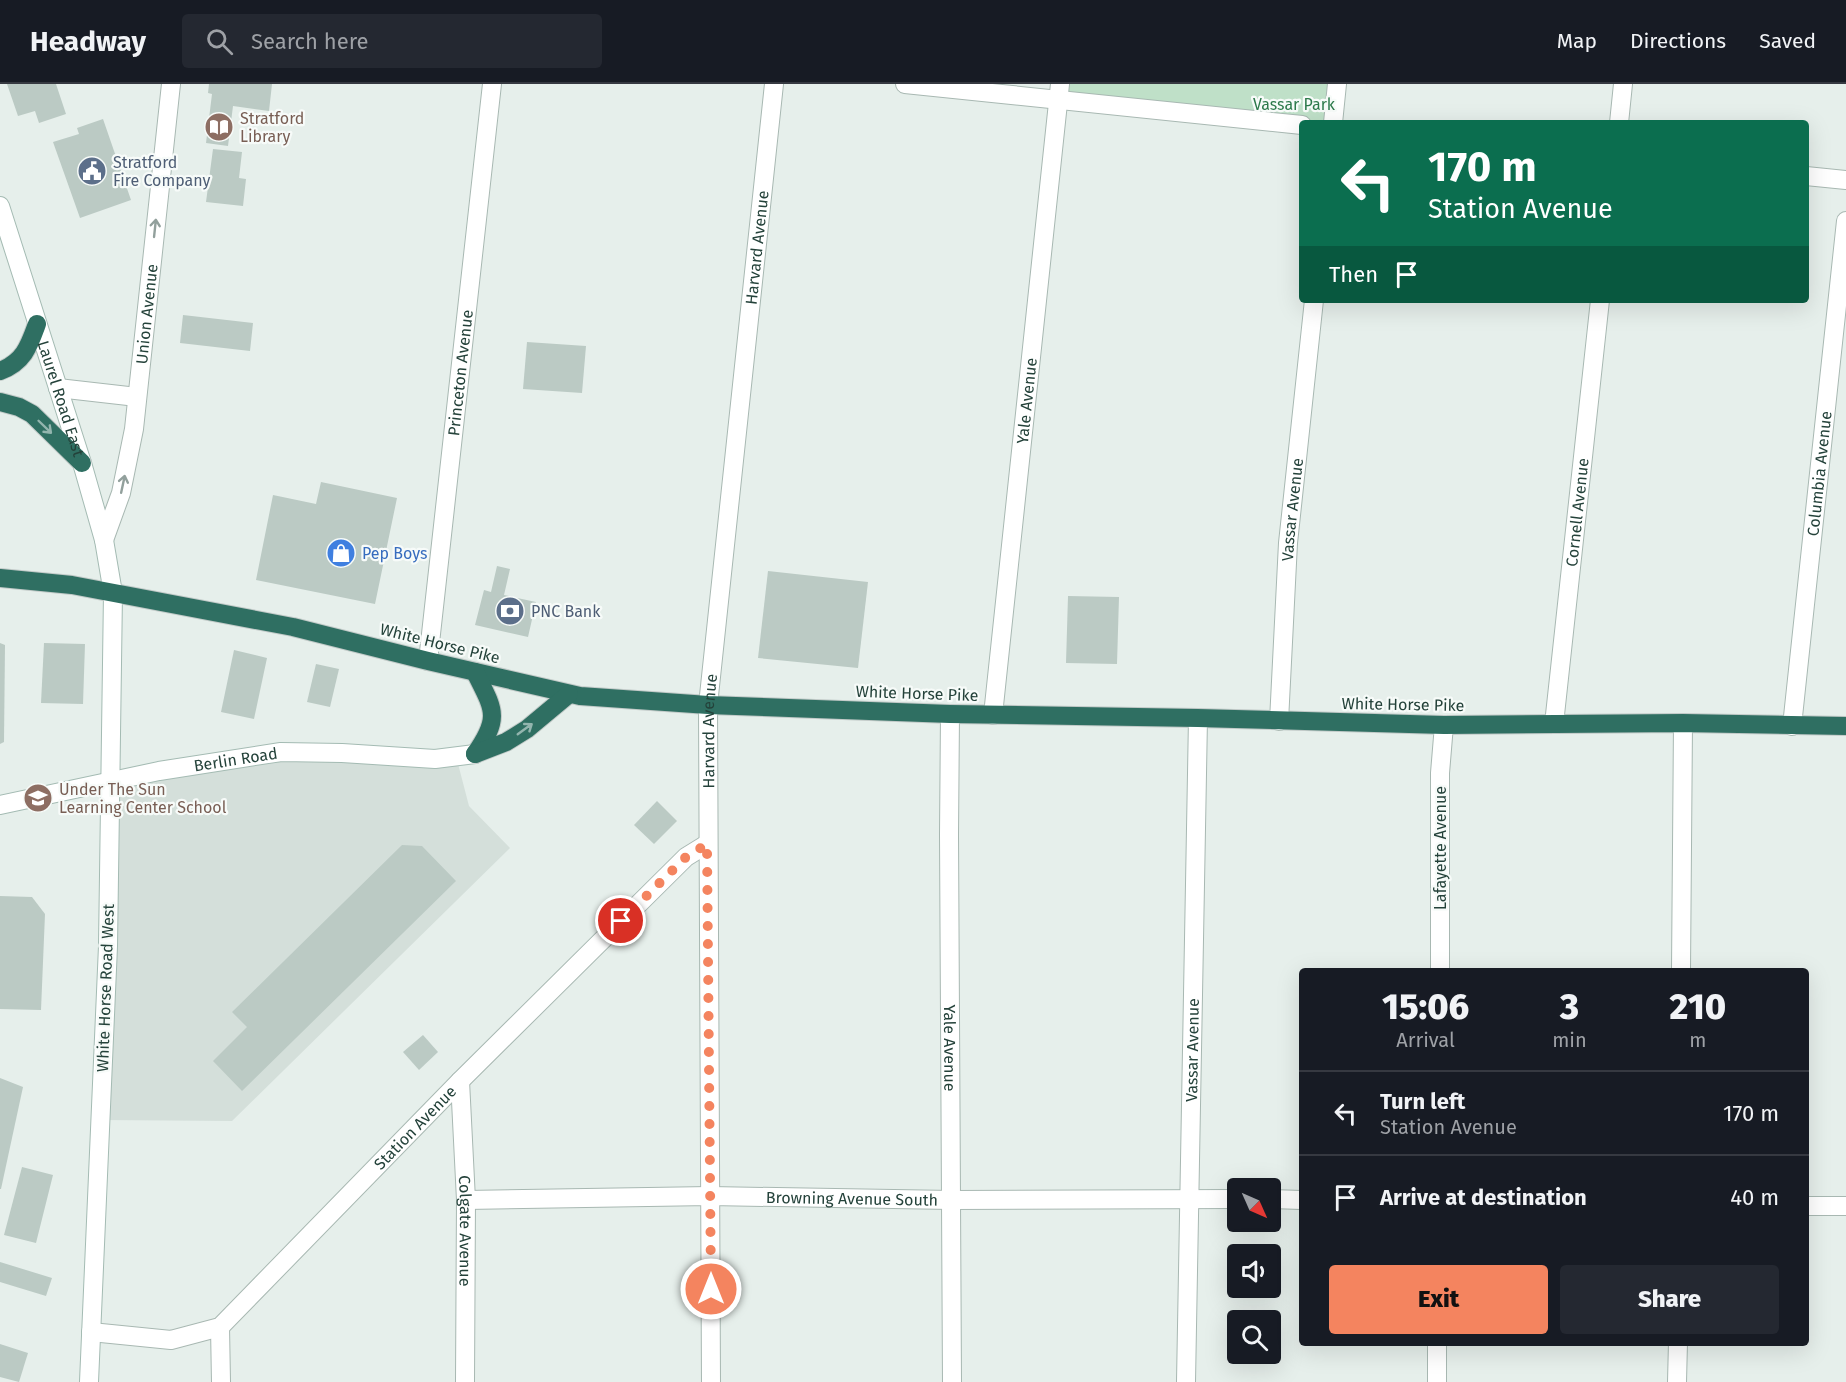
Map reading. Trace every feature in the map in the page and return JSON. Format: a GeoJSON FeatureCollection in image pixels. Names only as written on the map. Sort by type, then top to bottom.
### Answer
{"type":"FeatureCollection","features":[{"type":"Feature","properties":{"kind":"highway"},"geometry":{"type":"LineString","coordinates":[[0,371],[20,361],[29,349],[37,324]]}},
{"type":"Feature","properties":{"kind":"highway"},"geometry":{"type":"LineString","coordinates":[[0,402],[19,407],[32,414],[82,463]]}},
{"type":"Feature","properties":{"kind":"highway","name":"White Horse Pike"},"geometry":{"type":"LineString","coordinates":[[0,578],[72,585],[293,627],[569,694],[708,705],[950,714],[1444,725],[1683,723],[1846,726]]}},
{"type":"Feature","properties":{"kind":"highway"},"geometry":{"type":"LineString","coordinates":[[475,672],[494,713],[491,729],[475,754]]}},
{"type":"Feature","properties":{"kind":"highway"},"geometry":{"type":"LineString","coordinates":[[475,754],[506,742],[527,729],[569,694]]}},
{"type":"Feature","properties":{"kind":"street","name":"Union Avenue"},"geometry":{"type":"LineString","coordinates":[[104,540],[121,494],[134,429],[171,84]]}},
{"type":"Feature","properties":{"kind":"street","name":"Princeton Avenue"},"geometry":{"type":"LineString","coordinates":[[428,661],[492,84]]}},
{"type":"Feature","properties":{"kind":"street","name":"Harvard Avenue"},"geometry":{"type":"LineString","coordinates":[[711,1382],[708,705],[774,84]]}},
{"type":"Feature","properties":{"kind":"street"},"geometry":{"type":"LineString","coordinates":[[905,84],[1059,92],[1299,125]]}},
{"type":"Feature","properties":{"kind":"street"},"geometry":{"type":"LineString","coordinates":[[1333,120],[1337,84]]}},
{"type":"Feature","properties":{"kind":"street"},"geometry":{"type":"LineString","coordinates":[[1619,120],[1623,84]]}},
{"type":"Feature","properties":{"kind":"street","name":"Yale Avenue"},"geometry":{"type":"LineString","coordinates":[[993,715],[1059,92]]}},
{"type":"Feature","properties":{"kind":"street"},"geometry":{"type":"LineString","coordinates":[[1809,176],[1846,180]]}},
{"type":"Feature","properties":{"kind":"street","name":"Laurel Road East"},"geometry":{"type":"LineString","coordinates":[[0,206],[82,463],[104,540],[113,593]]}},
{"type":"Feature","properties":{"kind":"street","name":"Columbia Avenue"},"geometry":{"type":"LineString","coordinates":[[1792,726],[1846,221]]}},
{"type":"Feature","properties":{"kind":"street","name":"Vassar Avenue"},"geometry":{"type":"LineString","coordinates":[[1279,721],[1288,543],[1314,303]]}},
{"type":"Feature","properties":{"kind":"street","name":"Cornell Avenue"},"geometry":{"type":"LineString","coordinates":[[1554,724],[1600,303]]}},
{"type":"Feature","properties":{"kind":"street"},"geometry":{"type":"LineString","coordinates":[[58,388],[137,397]]}},
{"type":"Feature","properties":{"kind":"street","name":"White Horse Road West"},"geometry":{"type":"LineString","coordinates":[[89,1382],[108,946],[113,593]]}},
{"type":"Feature","properties":{"kind":"street","name":"Yale Avenue"},"geometry":{"type":"LineString","coordinates":[[950,714],[952,1382]]}},
{"type":"Feature","properties":{"kind":"street","name":"Vassar Avenue"},"geometry":{"type":"LineString","coordinates":[[1186,1382],[1198,718]]}},
{"type":"Feature","properties":{"kind":"street"},"geometry":{"type":"LineString","coordinates":[[1681,968],[1683,723]]}},
{"type":"Feature","properties":{"kind":"street","name":"Lafayette Avenue"},"geometry":{"type":"LineString","coordinates":[[1440,968],[1440,773],[1444,725]]}},
{"type":"Feature","properties":{"kind":"street","name":"Berlin Road"},"geometry":{"type":"LineString","coordinates":[[0,805],[159,771],[281,752],[435,759],[475,754]]}},
{"type":"Feature","properties":{"kind":"street","name":"Station Avenue"},"geometry":{"type":"LineString","coordinates":[[220,1327],[460,1081],[686,857],[707,844]]}},
{"type":"Feature","properties":{"kind":"street","name":"Colgate Avenue"},"geometry":{"type":"LineString","coordinates":[[460,1081],[466,1200],[465,1382]]}},
{"type":"Feature","properties":{"kind":"street","name":"Browning Avenue South"},"geometry":{"type":"LineString","coordinates":[[466,1200],[710,1196],[952,1200],[1227,1199]]}},
{"type":"Feature","properties":{"kind":"street"},"geometry":{"type":"LineString","coordinates":[[1281,1199],[1299,1200]]}},
{"type":"Feature","properties":{"kind":"street"},"geometry":{"type":"LineString","coordinates":[[1809,1206],[1846,1206]]}},
{"type":"Feature","properties":{"kind":"street"},"geometry":{"type":"LineString","coordinates":[[91,1332],[171,1340],[220,1327],[222,1382]]}},
{"type":"Feature","properties":{"kind":"street"},"geometry":{"type":"LineString","coordinates":[[1437,1346],[1437,1382]]}},
{"type":"Feature","properties":{"kind":"street"},"geometry":{"type":"LineString","coordinates":[[1677,1382],[1678,1346]]}},
{"type":"Feature","properties":{"kind":"shaded area"},"geometry":{"type":"Polygon","coordinates":[[[281,752],[456,756],[469,806],[510,848],[232,1121],[100,1120],[110,781],[281,752]]]}},
{"type":"Feature","properties":{"kind":"green space","name":"Vassar Park"},"geometry":{"type":"Polygon","coordinates":[[[1060,84],[1337,84],[1333,120],[1299,120],[1299,123],[1059,100],[1060,84]]]}},
{"type":"Feature","properties":{"kind":"building"},"geometry":{"type":"Polygon","coordinates":[[[7,84],[56,84],[66,114],[39,123],[35,111],[18,116],[7,84]]]}},
{"type":"Feature","properties":{"kind":"building","name":"Stratford Library"},"geometry":{"type":"Polygon","coordinates":[[[209,84],[272,84],[269,111],[233,106],[228,146],[206,143],[212,94],[208,93],[209,84]]]}},
{"type":"Feature","properties":{"kind":"building","name":"Stratford Fire Company"},"geometry":{"type":"Polygon","coordinates":[[[103,119],[131,200],[80,218],[53,142],[79,134],[77,128],[103,119]]]}},
{"type":"Feature","properties":{"kind":"building"},"geometry":{"type":"Polygon","coordinates":[[[213,149],[242,152],[239,178],[246,179],[243,206],[206,202],[213,149]]]}},
{"type":"Feature","properties":{"kind":"building"},"geometry":{"type":"Polygon","coordinates":[[[183,315],[253,323],[250,351],[180,343],[183,315]]]}},
{"type":"Feature","properties":{"kind":"building"},"geometry":{"type":"Polygon","coordinates":[[[527,342],[586,346],[582,393],[523,389],[527,342]]]}},
{"type":"Feature","properties":{"kind":"building"},"geometry":{"type":"Polygon","coordinates":[[[321,482],[397,498],[375,604],[256,580],[273,495],[316,504],[321,482]]]}},
{"type":"Feature","properties":{"kind":"building"},"geometry":{"type":"Polygon","coordinates":[[[497,566],[510,569],[504,595],[536,602],[528,637],[475,625],[484,590],[491,592],[497,566]]]}},
{"type":"Feature","properties":{"kind":"building"},"geometry":{"type":"Polygon","coordinates":[[[768,571],[868,582],[858,668],[758,658],[768,571]]]}},
{"type":"Feature","properties":{"kind":"building"},"geometry":{"type":"Polygon","coordinates":[[[1068,596],[1119,597],[1117,664],[1066,663],[1068,596]]]}},
{"type":"Feature","properties":{"kind":"building"},"geometry":{"type":"Polygon","coordinates":[[[0,643],[5,645],[4,742],[0,744],[0,643]]]}},
{"type":"Feature","properties":{"kind":"building"},"geometry":{"type":"Polygon","coordinates":[[[44,643],[85,644],[83,704],[41,703],[44,643]]]}},
{"type":"Feature","properties":{"kind":"building"},"geometry":{"type":"Polygon","coordinates":[[[234,650],[267,658],[254,719],[221,712],[234,650]]]}},
{"type":"Feature","properties":{"kind":"building"},"geometry":{"type":"Polygon","coordinates":[[[316,664],[339,669],[330,707],[307,702],[316,664]]]}},
{"type":"Feature","properties":{"kind":"building"},"geometry":{"type":"Polygon","coordinates":[[[657,801],[677,821],[654,844],[634,825],[657,801]]]}},
{"type":"Feature","properties":{"kind":"building"},"geometry":{"type":"Polygon","coordinates":[[[402,845],[422,846],[456,881],[242,1091],[213,1061],[247,1027],[232,1012],[402,845]]]}},
{"type":"Feature","properties":{"kind":"building"},"geometry":{"type":"Polygon","coordinates":[[[0,896],[32,897],[45,914],[41,1010],[0,1009],[0,896]]]}},
{"type":"Feature","properties":{"kind":"building"},"geometry":{"type":"Polygon","coordinates":[[[423,1035],[438,1052],[419,1070],[403,1052],[423,1035]]]}},
{"type":"Feature","properties":{"kind":"building"},"geometry":{"type":"Polygon","coordinates":[[[0,1078],[23,1087],[1,1189],[0,1189],[0,1078]]]}},
{"type":"Feature","properties":{"kind":"building"},"geometry":{"type":"Polygon","coordinates":[[[22,1167],[53,1175],[36,1243],[4,1235],[22,1167]]]}},
{"type":"Feature","properties":{"kind":"building"},"geometry":{"type":"Polygon","coordinates":[[[0,1262],[52,1278],[46,1296],[0,1282],[0,1262]]]}},
{"type":"Feature","properties":{"kind":"building"},"geometry":{"type":"Polygon","coordinates":[[[0,1344],[28,1353],[19,1382],[0,1377],[0,1344]]]}},
{"type":"Feature","properties":{"kind":"place","name":"Stratford Library"},"geometry":{"type":"Point","coordinates":[219,127]}},
{"type":"Feature","properties":{"kind":"place","name":"Stratford Fire Company"},"geometry":{"type":"Point","coordinates":[92,171]}},
{"type":"Feature","properties":{"kind":"place","name":"Pep Boys"},"geometry":{"type":"Point","coordinates":[341,553]}},
{"type":"Feature","properties":{"kind":"place","name":"PNC Bank"},"geometry":{"type":"Point","coordinates":[510,611]}},
{"type":"Feature","properties":{"kind":"place","name":"Under The Sun Learning Center School"},"geometry":{"type":"Point","coordinates":[38,798]}},
{"type":"Feature","properties":{"kind":"route"},"geometry":{"type":"LineString","coordinates":[[621,921],[686,857],[707,844],[711,1289]]}}]}
